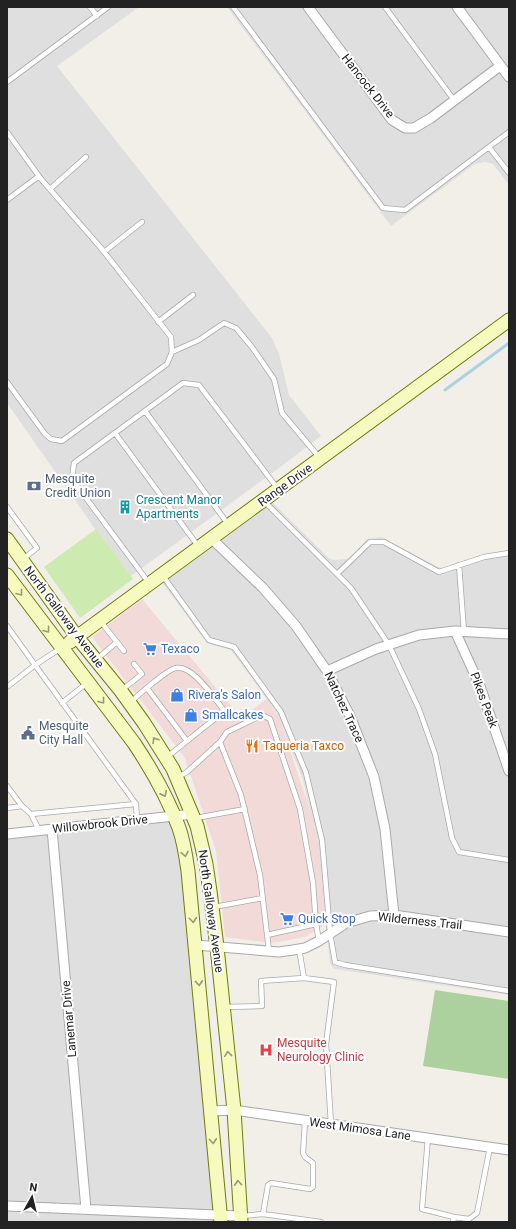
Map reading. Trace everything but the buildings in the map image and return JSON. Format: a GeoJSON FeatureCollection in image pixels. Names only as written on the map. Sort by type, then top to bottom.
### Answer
{"type":"FeatureCollection","features":[{"type":"Feature","properties":{"kind":"main road","name":"Range Drive"},"geometry":{"type":"LineString","coordinates":[[61,648],[230,526],[509,320]]}},
{"type":"Feature","properties":{"kind":"main road","name":"North Galloway Avenue"},"geometry":{"type":"LineString","coordinates":[[7,539],[77,637],[121,691],[144,723],[177,778],[194,817],[206,864],[217,947],[234,1110],[241,1219]]}},
{"type":"Feature","properties":{"kind":"main road","name":"North Galloway Avenue"},"geometry":{"type":"LineString","coordinates":[[7,575],[121,725],[152,770],[174,817],[183,843],[188,871],[196,944],[221,1219]]}},
{"type":"Feature","properties":{"kind":"street","name":"Hancock Drive"},"geometry":{"type":"LineString","coordinates":[[308,7],[392,120],[405,128],[414,128],[431,118],[500,66]]}},
{"type":"Feature","properties":{"kind":"street"},"geometry":{"type":"LineString","coordinates":[[456,7],[509,77]]}},
{"type":"Feature","properties":{"kind":"street","name":"Natchez Trace"},"geometry":{"type":"LineString","coordinates":[[212,539],[263,588],[296,626],[327,671],[350,716],[374,777],[385,829],[394,915]]}},
{"type":"Feature","properties":{"kind":"street"},"geometry":{"type":"LineString","coordinates":[[327,671],[376,649],[419,635],[460,631],[509,634]]}},
{"type":"Feature","properties":{"kind":"street","name":"Pikes Peak"},"geometry":{"type":"LineString","coordinates":[[460,631],[509,771]]}},
{"type":"Feature","properties":{"kind":"street","name":"Willowbrook Drive"},"geometry":{"type":"LineString","coordinates":[[7,834],[137,820],[194,817]]}},
{"type":"Feature","properties":{"kind":"street","name":"Lanemar Drive"},"geometry":{"type":"LineString","coordinates":[[52,829],[86,1209]]}},
{"type":"Feature","properties":{"kind":"street","name":"Wilderness Trail"},"geometry":{"type":"LineString","coordinates":[[196,944],[279,952],[299,949],[319,941],[346,924],[370,916],[394,915],[509,932]]}},
{"type":"Feature","properties":{"kind":"street","name":"West Mimosa Lane"},"geometry":{"type":"LineString","coordinates":[[211,1111],[234,1110],[509,1150]]}},
{"type":"Feature","properties":{"kind":"street"},"geometry":{"type":"LineString","coordinates":[[7,1206],[86,1209],[221,1219],[241,1219]]}},
{"type":"Feature","properties":{"kind":"lane"},"geometry":{"type":"LineString","coordinates":[[90,7],[97,16]]}},
{"type":"Feature","properties":{"kind":"lane"},"geometry":{"type":"LineString","coordinates":[[7,82],[108,7]]}},
{"type":"Feature","properties":{"kind":"lane"},"geometry":{"type":"LineString","coordinates":[[234,7],[383,208],[404,210],[509,132]]}},
{"type":"Feature","properties":{"kind":"lane"},"geometry":{"type":"LineString","coordinates":[[385,7],[454,100]]}},
{"type":"Feature","properties":{"kind":"lane"},"geometry":{"type":"LineString","coordinates":[[7,132],[39,176],[104,252],[171,338],[172,352],[167,364],[62,441],[51,439],[45,434],[7,382]]}},
{"type":"Feature","properties":{"kind":"lane"},"geometry":{"type":"LineString","coordinates":[[489,147],[509,173]]}},
{"type":"Feature","properties":{"kind":"lane"},"geometry":{"type":"LineString","coordinates":[[50,189],[86,157]]}},
{"type":"Feature","properties":{"kind":"lane"},"geometry":{"type":"LineString","coordinates":[[7,200],[39,176]]}},
{"type":"Feature","properties":{"kind":"lane"},"geometry":{"type":"LineString","coordinates":[[104,252],[142,222]]}},
{"type":"Feature","properties":{"kind":"lane"},"geometry":{"type":"LineString","coordinates":[[158,322],[193,295]]}},
{"type":"Feature","properties":{"kind":"lane"},"geometry":{"type":"LineString","coordinates":[[172,352],[199,340],[224,323],[236,328],[252,347],[274,379],[282,413],[320,459]]}},
{"type":"Feature","properties":{"kind":"lane"},"geometry":{"type":"LineString","coordinates":[[150,584],[72,480],[74,463],[183,383],[199,385],[279,489]]}},
{"type":"Feature","properties":{"kind":"lane"},"geometry":{"type":"LineString","coordinates":[[145,411],[230,526]]}},
{"type":"Feature","properties":{"kind":"lane"},"geometry":{"type":"LineString","coordinates":[[115,433],[199,548]]}},
{"type":"Feature","properties":{"kind":"lane"},"geometry":{"type":"LineString","coordinates":[[263,501],[351,588],[389,645],[419,710],[435,754],[452,838],[459,852],[509,860]]}},
{"type":"Feature","properties":{"kind":"lane"},"geometry":{"type":"LineString","coordinates":[[7,507],[37,548],[22,560]]}},
{"type":"Feature","properties":{"kind":"lane"},"geometry":{"type":"LineString","coordinates":[[337,574],[370,542],[384,542],[439,572],[484,557],[509,553]]}},
{"type":"Feature","properties":{"kind":"lane"},"geometry":{"type":"LineString","coordinates":[[459,565],[460,631]]}},
{"type":"Feature","properties":{"kind":"lane"},"geometry":{"type":"LineString","coordinates":[[162,575],[209,640],[234,646],[281,712],[306,773],[322,840],[330,933],[335,962],[345,965],[509,991]]}},
{"type":"Feature","properties":{"kind":"lane"},"geometry":{"type":"LineString","coordinates":[[100,620],[124,651]]}},
{"type":"Feature","properties":{"kind":"lane"},"geometry":{"type":"LineString","coordinates":[[7,626],[136,804],[137,820]]}},
{"type":"Feature","properties":{"kind":"lane"},"geometry":{"type":"LineString","coordinates":[[96,660],[117,642]]}},
{"type":"Feature","properties":{"kind":"lane"},"geometry":{"type":"LineString","coordinates":[[7,687],[35,665],[61,648]]}},
{"type":"Feature","properties":{"kind":"lane"},"geometry":{"type":"LineString","coordinates":[[121,691],[142,674],[134,664]]}},
{"type":"Feature","properties":{"kind":"lane"},"geometry":{"type":"LineString","coordinates":[[129,703],[166,673],[175,668],[183,668],[196,676],[223,709],[222,713],[166,758]]}},
{"type":"Feature","properties":{"kind":"lane"},"geometry":{"type":"LineString","coordinates":[[62,702],[88,682]]}},
{"type":"Feature","properties":{"kind":"lane"},"geometry":{"type":"LineString","coordinates":[[147,688],[186,741]]}},
{"type":"Feature","properties":{"kind":"lane"},"geometry":{"type":"LineString","coordinates":[[177,778],[187,772],[220,742],[227,732],[262,715],[270,719],[300,809],[313,883],[316,924],[319,941]]}},
{"type":"Feature","properties":{"kind":"lane"},"geometry":{"type":"LineString","coordinates":[[220,742],[245,809],[260,875],[269,951]]}},
{"type":"Feature","properties":{"kind":"lane"},"geometry":{"type":"LineString","coordinates":[[7,786],[22,806],[31,814],[39,830]]}},
{"type":"Feature","properties":{"kind":"lane"},"geometry":{"type":"LineString","coordinates":[[31,814],[136,804]]}},
{"type":"Feature","properties":{"kind":"lane"},"geometry":{"type":"LineString","coordinates":[[7,808],[22,806]]}},
{"type":"Feature","properties":{"kind":"lane"},"geometry":{"type":"LineString","coordinates":[[194,817],[245,809]]}},
{"type":"Feature","properties":{"kind":"lane"},"geometry":{"type":"LineString","coordinates":[[212,907],[263,898]]}},
{"type":"Feature","properties":{"kind":"lane"},"geometry":{"type":"LineString","coordinates":[[267,935],[316,924]]}},
{"type":"Feature","properties":{"kind":"lane"},"geometry":{"type":"LineString","coordinates":[[299,949],[304,978]]}},
{"type":"Feature","properties":{"kind":"lane"},"geometry":{"type":"LineString","coordinates":[[223,1007],[262,1006],[261,981],[304,978],[334,982],[326,1044],[331,1124]]}},
{"type":"Feature","properties":{"kind":"lane"},"geometry":{"type":"LineString","coordinates":[[263,1214],[268,1186],[271,1183],[310,1189],[313,1187],[313,1163],[305,1158],[303,1153],[305,1121]]}},
{"type":"Feature","properties":{"kind":"lane"},"geometry":{"type":"LineString","coordinates":[[428,1138],[422,1209],[454,1220],[469,1219],[477,1213],[490,1147]]}},
{"type":"Feature","properties":{"kind":"lane"},"geometry":{"type":"LineString","coordinates":[[241,1219],[263,1214],[321,1222]]}},
{"type":"Feature","properties":{"kind":"shaded area"},"geometry":{"type":"Polygon","coordinates":[[[7,7],[139,7],[57,66],[272,338],[279,354],[289,395],[321,436],[131,576],[98,533],[7,403],[7,7]]]}},
{"type":"Feature","properties":{"kind":"shaded area"},"geometry":{"type":"Polygon","coordinates":[[[227,7],[509,7],[509,185],[493,164],[485,162],[475,164],[391,226],[227,7]]]}},
{"type":"Feature","properties":{"kind":"shaded area"},"geometry":{"type":"Polygon","coordinates":[[[271,501],[329,558],[334,560],[348,559],[367,539],[382,537],[438,567],[444,568],[481,555],[509,551],[509,995],[335,969],[330,963],[314,829],[303,780],[279,718],[231,650],[207,643],[161,581],[271,501]]]}},
{"type":"Feature","properties":{"kind":"shaded area"},"geometry":{"type":"Polygon","coordinates":[[[142,599],[241,718],[267,699],[280,720],[317,832],[326,924],[305,937],[273,943],[225,937],[216,851],[185,758],[92,637],[142,599]]]}},
{"type":"Feature","properties":{"kind":"shaded area"},"geometry":{"type":"Polygon","coordinates":[[[174,817],[179,829],[221,1222],[7,1222],[7,834],[174,817]]]}},
{"type":"Feature","properties":{"kind":"green space"},"geometry":{"type":"Polygon","coordinates":[[[96,529],[133,579],[80,618],[44,567],[96,529]]]}},
{"type":"Feature","properties":{"kind":"green space"},"geometry":{"type":"Polygon","coordinates":[[[435,990],[509,1001],[509,1079],[423,1066],[435,990]]]}},
{"type":"Feature","properties":{"kind":"waterway"},"geometry":{"type":"LineString","coordinates":[[445,390],[509,343]]}},
{"type":"Feature","properties":{"kind":"place","name":"Mesquite Credit Union"},"geometry":{"type":"Point","coordinates":[34,486]}},
{"type":"Feature","properties":{"kind":"place","name":"Crescent Manor Apartments"},"geometry":{"type":"Point","coordinates":[125,507]}},
{"type":"Feature","properties":{"kind":"place","name":"Texaco"},"geometry":{"type":"Point","coordinates":[150,649]}},
{"type":"Feature","properties":{"kind":"place","name":"Rivera's Salon"},"geometry":{"type":"Point","coordinates":[177,695]}},
{"type":"Feature","properties":{"kind":"place","name":"Smallcakes"},"geometry":{"type":"Point","coordinates":[191,715]}},
{"type":"Feature","properties":{"kind":"place","name":"Mesquite City Hall"},"geometry":{"type":"Point","coordinates":[28,733]}},
{"type":"Feature","properties":{"kind":"place","name":"Taqueria Taxco"},"geometry":{"type":"Point","coordinates":[252,746]}},
{"type":"Feature","properties":{"kind":"place","name":"Quick Stop"},"geometry":{"type":"Point","coordinates":[287,919]}},
{"type":"Feature","properties":{"kind":"place","name":"Mesquite Neurology Clinic"},"geometry":{"type":"Point","coordinates":[266,1050]}}]}
